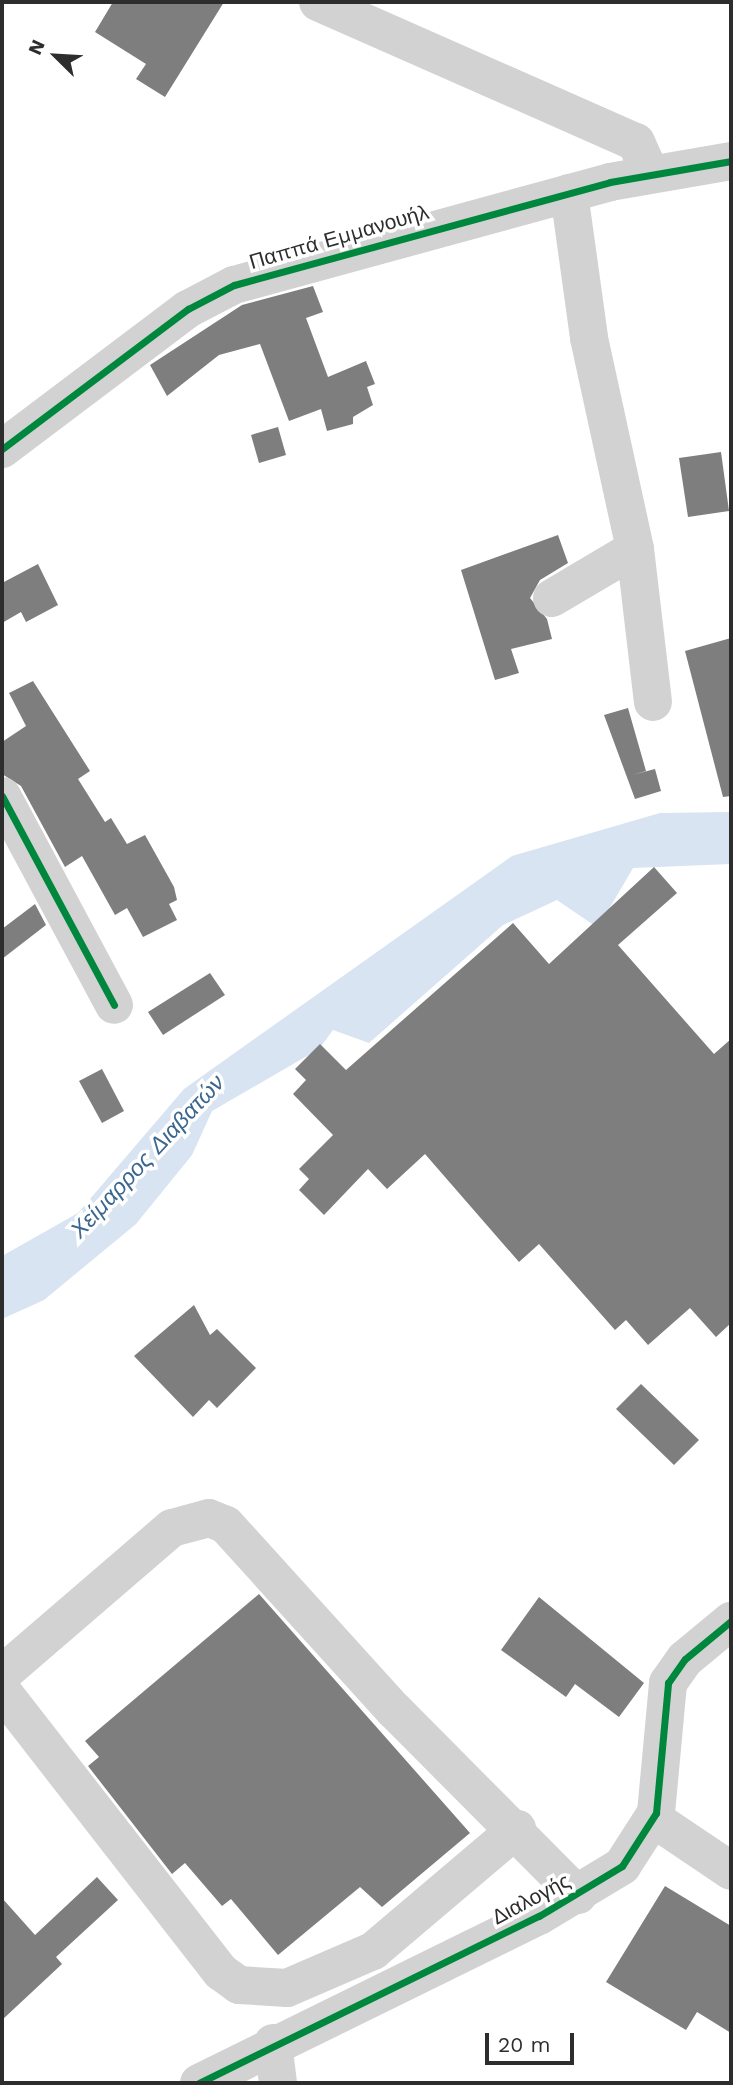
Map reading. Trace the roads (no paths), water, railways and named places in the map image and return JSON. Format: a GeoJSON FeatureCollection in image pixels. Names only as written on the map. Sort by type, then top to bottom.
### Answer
{"type":"FeatureCollection","features":[{"type":"Feature","properties":{"kind":"street"},"geometry":{"type":"LineString","coordinates":[[318,2],[636,142],[650,174]]}},
{"type":"Feature","properties":{"kind":"street","name":"Παππά Εμμανουήλ"},"geometry":{"type":"LineString","coordinates":[[2,449],[216,293],[313,260],[569,193],[650,174],[731,161]]}},
{"type":"Feature","properties":{"kind":"street"},"geometry":{"type":"LineString","coordinates":[[569,193],[589,338],[635,549],[653,702]]}},
{"type":"Feature","properties":{"kind":"street"},"geometry":{"type":"LineString","coordinates":[[552,597],[635,549]]}},
{"type":"Feature","properties":{"kind":"street"},"geometry":{"type":"LineString","coordinates":[[2,796],[114,1005]]}},
{"type":"Feature","properties":{"kind":"street"},"geometry":{"type":"LineString","coordinates":[[2,1674],[172,1528],[209,1518],[226,1525],[394,1710],[517,1829],[578,1895]]}},
{"type":"Feature","properties":{"kind":"street","name":"Διαλογής"},"geometry":{"type":"LineString","coordinates":[[199,2083],[273,2043],[578,1895],[622,1866],[654,1819],[668,1683],[685,1659],[731,1621]]}},
{"type":"Feature","properties":{"kind":"street"},"geometry":{"type":"LineString","coordinates":[[2,1690],[221,1972],[239,1984],[287,1988],[373,1951],[517,1829]]}},
{"type":"Feature","properties":{"kind":"street"},"geometry":{"type":"LineString","coordinates":[[654,1819],[731,1871]]}},
{"type":"Feature","properties":{"kind":"street"},"geometry":{"type":"LineString","coordinates":[[273,2043],[278,2083]]}},
{"type":"Feature","properties":{"kind":"water","name":"Χείμαρρος Διαβατών"},"geometry":{"type":"Polygon","coordinates":[[[731,812],[731,864],[633,868],[598,928],[557,900],[503,925],[369,1043],[333,1030],[319,1049],[212,1111],[192,1155],[136,1224],[44,1300],[2,1319],[2,1256],[78,1213],[184,1089],[512,856],[660,813],[731,812]]]}}]}
